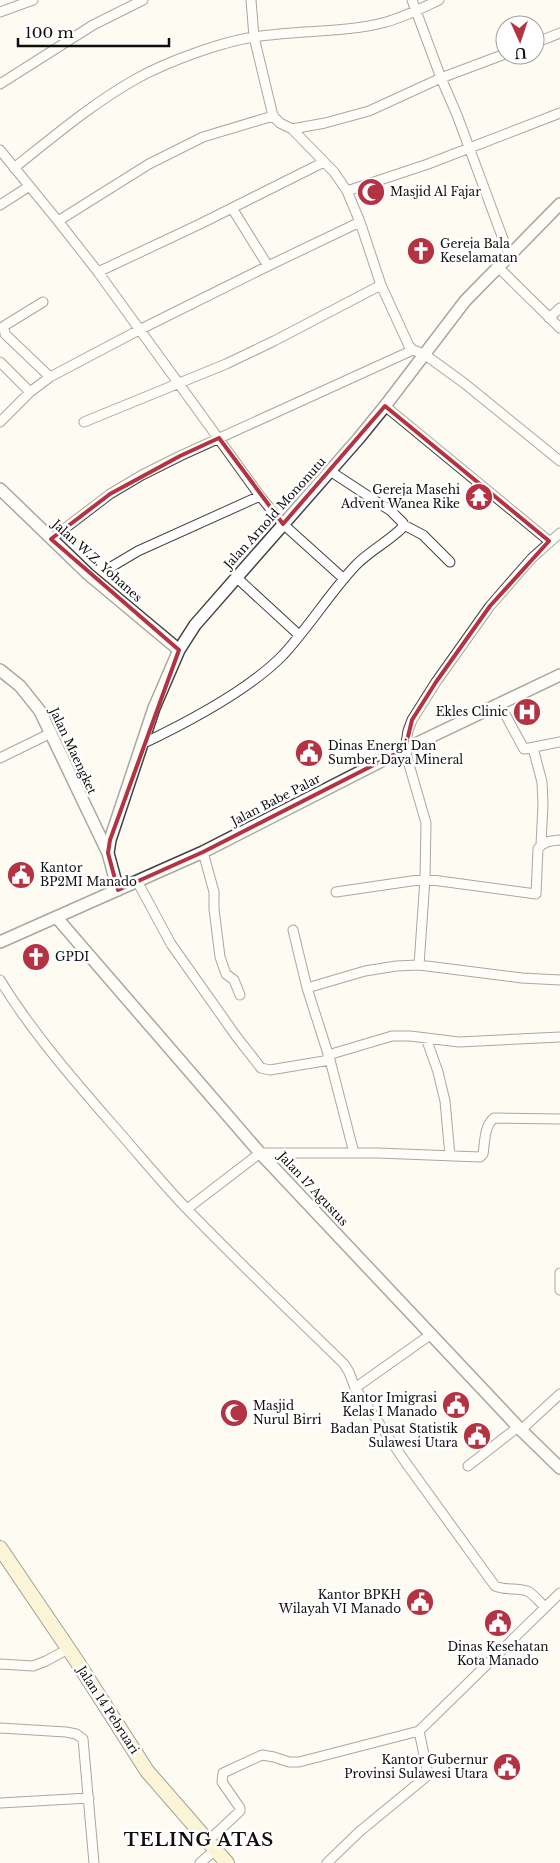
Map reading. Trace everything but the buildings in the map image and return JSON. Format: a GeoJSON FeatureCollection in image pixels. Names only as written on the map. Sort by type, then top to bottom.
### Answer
{"type":"FeatureCollection","features":[{"type":"Feature","properties":{"kind":"main road","name":"Jalan 14 Pebruari"},"geometry":{"type":"LineString","coordinates":[[0,1548],[147,1771],[227,1863]]}},
{"type":"Feature","properties":{"kind":"street"},"geometry":{"type":"LineString","coordinates":[[0,12],[33,0]]}},
{"type":"Feature","properties":{"kind":"street"},"geometry":{"type":"LineString","coordinates":[[0,84],[93,26],[143,0]]}},
{"type":"Feature","properties":{"kind":"street"},"geometry":{"type":"LineString","coordinates":[[252,0],[254,37],[273,116],[280,123],[292,128],[334,172],[348,192],[381,284],[406,341],[413,350],[424,354],[559,458]]}},
{"type":"Feature","properties":{"kind":"street"},"geometry":{"type":"LineString","coordinates":[[412,0],[470,148],[509,255]]}},
{"type":"Feature","properties":{"kind":"street"},"geometry":{"type":"LineString","coordinates":[[14,168],[70,124],[137,79],[200,53],[254,37],[385,22],[438,0]]}},
{"type":"Feature","properties":{"kind":"street"},"geometry":{"type":"LineString","coordinates":[[545,38],[560,33]]}},
{"type":"Feature","properties":{"kind":"street"},"geometry":{"type":"LineString","coordinates":[[292,128],[325,123],[368,111],[441,78],[495,58]]}},
{"type":"Feature","properties":{"kind":"street"},"geometry":{"type":"LineString","coordinates":[[348,192],[560,114]]}},
{"type":"Feature","properties":{"kind":"street"},"geometry":{"type":"LineString","coordinates":[[58,221],[149,164],[203,137],[273,116]]}},
{"type":"Feature","properties":{"kind":"street"},"geometry":{"type":"LineString","coordinates":[[0,150],[98,272],[260,496],[283,524],[344,579]]}},
{"type":"Feature","properties":{"kind":"street"},"geometry":{"type":"LineString","coordinates":[[98,272],[324,162]]}},
{"type":"Feature","properties":{"kind":"street"},"geometry":{"type":"LineString","coordinates":[[0,205],[28,187]]}},
{"type":"Feature","properties":{"kind":"street","name":"Jalan Arnold Mononutu"},"geometry":{"type":"LineString","coordinates":[[118,890],[108,854],[114,823],[154,708],[179,650],[195,625],[385,406],[465,301],[560,204]]}},
{"type":"Feature","properties":{"kind":"street"},"geometry":{"type":"LineString","coordinates":[[232,208],[268,266]]}},
{"type":"Feature","properties":{"kind":"street"},"geometry":{"type":"LineString","coordinates":[[0,422],[30,392],[50,377],[139,330],[360,222]]}},
{"type":"Feature","properties":{"kind":"street"},"geometry":{"type":"LineString","coordinates":[[498,267],[560,328]]}},
{"type":"Feature","properties":{"kind":"street"},"geometry":{"type":"LineString","coordinates":[[84,422],[179,384],[274,341],[381,284]]}},
{"type":"Feature","properties":{"kind":"street"},"geometry":{"type":"LineString","coordinates":[[43,302],[4,326],[4,334],[50,377]]}},
{"type":"Feature","properties":{"kind":"street"},"geometry":{"type":"LineString","coordinates":[[549,318],[560,308]]}},
{"type":"Feature","properties":{"kind":"street"},"geometry":{"type":"LineString","coordinates":[[51,539],[91,507],[125,485],[180,456],[413,350]]}},
{"type":"Feature","properties":{"kind":"street"},"geometry":{"type":"LineString","coordinates":[[0,362],[30,392]]}},
{"type":"Feature","properties":{"kind":"street"},"geometry":{"type":"LineString","coordinates":[[385,406],[549,541]]}},
{"type":"Feature","properties":{"kind":"street"},"geometry":{"type":"LineString","coordinates":[[330,471],[391,511],[404,525],[423,535],[450,562]]}},
{"type":"Feature","properties":{"kind":"street","name":"Jalan W.Z. Yohanes"},"geometry":{"type":"LineString","coordinates":[[0,490],[88,574],[179,650]]}},
{"type":"Feature","properties":{"kind":"street"},"geometry":{"type":"LineString","coordinates":[[111,567],[138,551],[260,496]]}},
{"type":"Feature","properties":{"kind":"street"},"geometry":{"type":"LineString","coordinates":[[142,744],[172,730],[254,680],[278,659],[344,579],[372,550],[399,531],[404,525]]}},
{"type":"Feature","properties":{"kind":"street"},"geometry":{"type":"LineString","coordinates":[[419,965],[425,879],[424,814],[406,749],[408,731],[412,720],[436,682],[490,606],[532,558],[560,533]]}},
{"type":"Feature","properties":{"kind":"street"},"geometry":{"type":"LineString","coordinates":[[236,577],[299,635]]}},
{"type":"Feature","properties":{"kind":"street","name":"Jalan Maengket"},"geometry":{"type":"LineString","coordinates":[[0,670],[20,686],[40,711],[108,854]]}},
{"type":"Feature","properties":{"kind":"street","name":"Jalan Babe Palar"},"geometry":{"type":"LineString","coordinates":[[0,942],[58,918],[203,852],[406,749],[560,675]]}},
{"type":"Feature","properties":{"kind":"street"},"geometry":{"type":"LineString","coordinates":[[500,703],[523,748],[526,750],[560,742]]}},
{"type":"Feature","properties":{"kind":"street"},"geometry":{"type":"LineString","coordinates":[[0,758],[51,733]]}},
{"type":"Feature","properties":{"kind":"street"},"geometry":{"type":"LineString","coordinates":[[336,892],[425,879],[536,894],[538,849],[544,804],[542,782],[533,748]]}},
{"type":"Feature","properties":{"kind":"street"},"geometry":{"type":"LineString","coordinates":[[540,845],[547,841],[560,840]]}},
{"type":"Feature","properties":{"kind":"street"},"geometry":{"type":"LineString","coordinates":[[203,852],[214,892],[214,909],[220,957],[224,971],[227,976],[234,980],[240,995]]}},
{"type":"Feature","properties":{"kind":"street"},"geometry":{"type":"LineString","coordinates":[[137,881],[171,944],[261,1068],[270,1070],[329,1058],[384,1037],[410,1036],[459,1042],[560,1037]]}},
{"type":"Feature","properties":{"kind":"street","name":"Jalan 17 Agustus"},"geometry":{"type":"LineString","coordinates":[[58,918],[260,1153],[430,1335],[560,1468]]}},
{"type":"Feature","properties":{"kind":"street"},"geometry":{"type":"LineString","coordinates":[[293,930],[307,988],[329,1058],[354,1153]]}},
{"type":"Feature","properties":{"kind":"street"},"geometry":{"type":"LineString","coordinates":[[307,988],[365,971],[396,966],[419,965],[522,978],[560,980]]}},
{"type":"Feature","properties":{"kind":"street"},"geometry":{"type":"LineString","coordinates":[[0,980],[31,1025],[75,1082],[187,1209],[344,1364],[350,1372],[355,1388],[406,1463],[495,1586],[501,1589],[528,1591],[545,1607]]}},
{"type":"Feature","properties":{"kind":"street"},"geometry":{"type":"LineString","coordinates":[[426,1038],[438,1072],[445,1101],[450,1156]]}},
{"type":"Feature","properties":{"kind":"street"},"geometry":{"type":"LineString","coordinates":[[187,1209],[260,1153],[354,1153],[474,1157],[482,1155],[487,1128],[490,1121],[494,1118],[560,1119]]}},
{"type":"Feature","properties":{"kind":"street"},"geometry":{"type":"LineString","coordinates":[[560,1273],[560,1290]]}},
{"type":"Feature","properties":{"kind":"street"},"geometry":{"type":"LineString","coordinates":[[355,1388],[430,1335]]}},
{"type":"Feature","properties":{"kind":"street"},"geometry":{"type":"LineString","coordinates":[[468,1466],[520,1429],[560,1394]]}},
{"type":"Feature","properties":{"kind":"street"},"geometry":{"type":"LineString","coordinates":[[200,1863],[211,1846],[240,1811],[240,1808],[222,1782],[223,1773],[262,1756],[289,1762],[299,1762],[420,1732],[560,1593]]}},
{"type":"Feature","properties":{"kind":"street"},"geometry":{"type":"LineString","coordinates":[[0,1664],[33,1666],[68,1649]]}},
{"type":"Feature","properties":{"kind":"street"},"geometry":{"type":"LineString","coordinates":[[0,1728],[66,1732],[80,1736],[83,1739],[94,1863]]}},
{"type":"Feature","properties":{"kind":"street"},"geometry":{"type":"LineString","coordinates":[[327,1863],[359,1832],[426,1776],[427,1769],[420,1732]]}},
{"type":"Feature","properties":{"kind":"street"},"geometry":{"type":"LineString","coordinates":[[0,1802],[88,1798]]}},
{"type":"Feature","properties":{"kind":"highlighted area"},"geometry":{"type":"Polygon","coordinates":[[[385,406],[549,541],[490,606],[436,682],[412,720],[405,749],[203,852],[118,890],[108,853],[110,840],[179,650],[51,539],[110,494],[180,456],[219,438],[283,524],[385,406]]]}},
{"type":"Feature","properties":{"kind":"place","name":"Masjid Al Fajar"},"geometry":{"type":"Point","coordinates":[371,192]}},
{"type":"Feature","properties":{"kind":"place","name":"Gereja Bala Keselamatan"},"geometry":{"type":"Point","coordinates":[421,251]}},
{"type":"Feature","properties":{"kind":"place","name":"Gereja Masehi Advent Wanea Rike"},"geometry":{"type":"Point","coordinates":[479,497]}},
{"type":"Feature","properties":{"kind":"place","name":"Ekles Clinic"},"geometry":{"type":"Point","coordinates":[527,712]}},
{"type":"Feature","properties":{"kind":"place","name":"Dinas Energi Dan Sumber Daya Mineral"},"geometry":{"type":"Point","coordinates":[309,753]}},
{"type":"Feature","properties":{"kind":"place","name":"Kantor BP2MI Manado"},"geometry":{"type":"Point","coordinates":[21,875]}},
{"type":"Feature","properties":{"kind":"place","name":"GPDI"},"geometry":{"type":"Point","coordinates":[36,957]}},
{"type":"Feature","properties":{"kind":"place","name":"Kantor Imigrasi Kelas I Manado"},"geometry":{"type":"Point","coordinates":[456,1405]}},
{"type":"Feature","properties":{"kind":"place","name":"Masjid Nurul Birri"},"geometry":{"type":"Point","coordinates":[234,1413]}},
{"type":"Feature","properties":{"kind":"place","name":"Badan Pusat Statistik Sulawesi Utara"},"geometry":{"type":"Point","coordinates":[477,1436]}},
{"type":"Feature","properties":{"kind":"place","name":"Kantor BPKH Wilayah VI Manado"},"geometry":{"type":"Point","coordinates":[420,1602]}},
{"type":"Feature","properties":{"kind":"place","name":"Dinas Kesehatan Kota Manado"},"geometry":{"type":"Point","coordinates":[498,1623]}},
{"type":"Feature","properties":{"kind":"place","name":"Kantor Gubernur Provinsi Sulawesi Utara"},"geometry":{"type":"Point","coordinates":[507,1767]}},
{"type":"Feature","properties":{"kind":"district","name":"TELING ATAS"},"geometry":{"type":"Point","coordinates":[199,1840]}}]}
